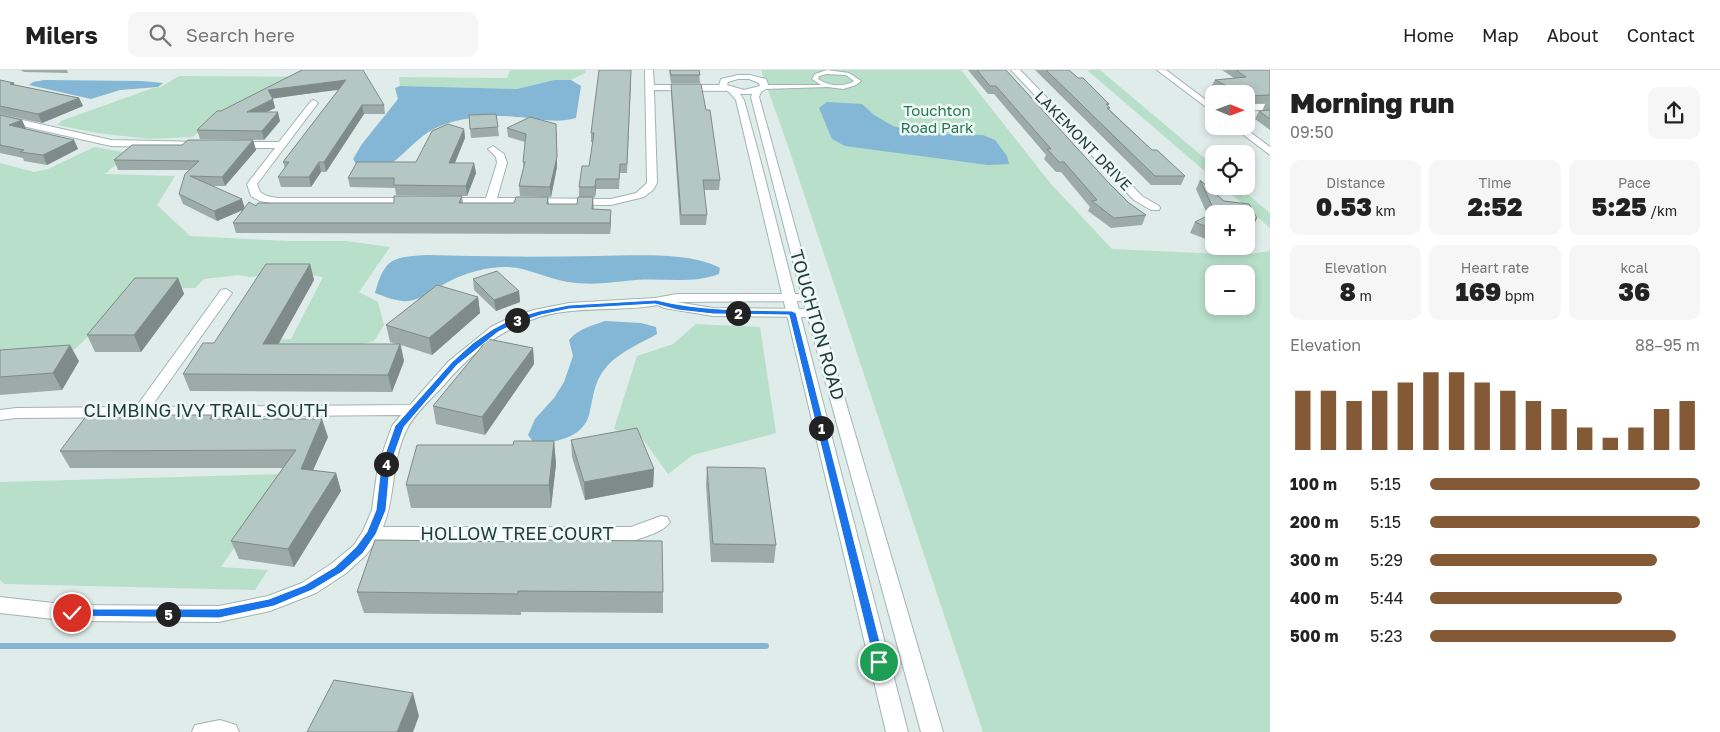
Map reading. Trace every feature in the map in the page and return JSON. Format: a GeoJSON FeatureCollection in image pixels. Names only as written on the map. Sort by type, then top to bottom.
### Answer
{"type":"FeatureCollection","features":[{"type":"Feature","properties":{"kind":"street"},"geometry":{"type":"LineString","coordinates":[[314,104],[252,184],[255,194],[264,199],[277,201],[612,202],[628,200],[639,196],[649,189],[652,183],[649,70]]}},
{"type":"Feature","properties":{"kind":"street"},"geometry":{"type":"LineString","coordinates":[[728,84],[734,70]]}},
{"type":"Feature","properties":{"kind":"street","name":"LAKEMONT DRIVE"},"geometry":{"type":"LineString","coordinates":[[1014,70],[1138,198],[1155,208]]}},
{"type":"Feature","properties":{"kind":"street"},"geometry":{"type":"LineString","coordinates":[[1161,70],[1205,103]]}},
{"type":"Feature","properties":{"kind":"street"},"geometry":{"type":"LineString","coordinates":[[649,84],[728,84],[756,81]]}},
{"type":"Feature","properties":{"kind":"street"},"geometry":{"type":"LineString","coordinates":[[728,84],[756,81]]}},
{"type":"Feature","properties":{"kind":"street","name":"TOUCHTON ROAD"},"geometry":{"type":"LineString","coordinates":[[756,81],[755,97],[813,313],[932,732]]}},
{"type":"Feature","properties":{"kind":"street","name":"TOUCHTON ROAD"},"geometry":{"type":"LineString","coordinates":[[728,84],[740,100],[897,732]]}},
{"type":"Feature","properties":{"kind":"street"},"geometry":{"type":"LineString","coordinates":[[1255,107],[1270,107]]}},
{"type":"Feature","properties":{"kind":"street"},"geometry":{"type":"LineString","coordinates":[[0,118],[111,143],[282,145]]}},
{"type":"Feature","properties":{"kind":"street"},"geometry":{"type":"LineString","coordinates":[[1248,135],[1270,152]]}},
{"type":"Feature","properties":{"kind":"street"},"geometry":{"type":"LineString","coordinates":[[490,202],[502,163],[501,156],[493,149]]}},
{"type":"Feature","properties":{"kind":"street"},"geometry":{"type":"LineString","coordinates":[[140,412],[226,293]]}},
{"type":"Feature","properties":{"kind":"street"},"geometry":{"type":"LineString","coordinates":[[711,297],[713,312]]}},
{"type":"Feature","properties":{"kind":"street"},"geometry":{"type":"LineString","coordinates":[[0,605],[72,613],[219,614],[270,603],[308,588],[338,569],[360,550],[371,534],[381,510],[386,466],[400,426],[454,364],[476,344],[496,330],[514,321],[539,313],[569,307],[711,297],[791,306],[813,313]]}},
{"type":"Feature","properties":{"kind":"street"},"geometry":{"type":"LineString","coordinates":[[656,302],[678,308],[713,312],[791,306],[809,298]]}},
{"type":"Feature","properties":{"kind":"street","name":"CLIMBING IVY TRAIL SOUTH"},"geometry":{"type":"LineString","coordinates":[[0,415],[16,413],[413,410]]}},
{"type":"Feature","properties":{"kind":"street","name":"HOLLOW TREE COURT"},"geometry":{"type":"LineString","coordinates":[[371,534],[633,534],[662,522]]}},
{"type":"Feature","properties":{"kind":"street"},"geometry":{"type":"LineString","coordinates":[[203,732],[220,730],[228,732]]}},
{"type":"Feature","properties":{"kind":"lane"},"geometry":{"type":"LineString","coordinates":[[834,72],[852,76],[858,81],[853,85],[833,87],[756,81],[793,83],[815,79],[817,75],[834,72]]}},
{"type":"Feature","properties":{"kind":"lane"},"geometry":{"type":"LineString","coordinates":[[815,79],[821,84],[833,87]]}},
{"type":"Feature","properties":{"kind":"green space"},"geometry":{"type":"Polygon","coordinates":[[[510,70],[586,70],[585,73],[571,80],[554,80],[517,89],[400,86],[399,77],[507,78],[510,70]]]}},
{"type":"Feature","properties":{"kind":"green space","name":"Touchton Road Park"},"geometry":{"type":"Polygon","coordinates":[[[761,70],[961,70],[1051,184],[1112,249],[1205,253],[1205,255],[1255,255],[1255,253],[1270,251],[1270,732],[983,732],[761,70]]]}},
{"type":"Feature","properties":{"kind":"green space"},"geometry":{"type":"Polygon","coordinates":[[[1087,70],[1100,70],[1205,158],[1205,171],[1087,70]]]}},
{"type":"Feature","properties":{"kind":"green space"},"geometry":{"type":"Polygon","coordinates":[[[179,76],[324,77],[206,125],[193,137],[150,139],[97,133],[57,125],[61,121],[153,88],[161,87],[179,76]]]}},
{"type":"Feature","properties":{"kind":"green space"},"geometry":{"type":"Polygon","coordinates":[[[94,147],[129,153],[105,174],[175,176],[157,205],[190,236],[287,241],[346,241],[390,247],[359,292],[378,302],[384,325],[374,341],[317,356],[217,342],[291,339],[323,277],[291,272],[250,277],[238,275],[204,279],[195,288],[138,289],[74,350],[0,357],[0,163],[34,172],[48,169],[94,147]]]}},
{"type":"Feature","properties":{"kind":"green space"},"geometry":{"type":"Polygon","coordinates":[[[1232,195],[1249,195],[1270,213],[1270,228],[1255,215],[1255,205],[1244,205],[1232,195]]]}},
{"type":"Feature","properties":{"kind":"green space"},"geometry":{"type":"Polygon","coordinates":[[[696,324],[760,327],[776,433],[693,455],[668,474],[642,438],[614,429],[637,356],[673,344],[696,324]]]}},
{"type":"Feature","properties":{"kind":"green space"},"geometry":{"type":"Polygon","coordinates":[[[284,474],[221,567],[268,570],[255,590],[4,584],[0,580],[0,482],[284,474]]]}},
{"type":"Feature","properties":{"kind":"water"},"geometry":{"type":"Polygon","coordinates":[[[44,80],[163,83],[158,87],[120,90],[91,99],[29,85],[33,82],[44,80]]]}},
{"type":"Feature","properties":{"kind":"water"},"geometry":{"type":"Polygon","coordinates":[[[554,80],[571,80],[581,86],[576,118],[553,121],[505,116],[470,118],[447,124],[427,133],[392,163],[356,164],[353,159],[362,144],[398,99],[395,88],[400,86],[517,89],[554,80]]]}},
{"type":"Feature","properties":{"kind":"water"},"geometry":{"type":"Polygon","coordinates":[[[827,102],[862,104],[874,115],[893,126],[922,133],[983,135],[995,140],[1007,156],[1009,164],[988,165],[845,146],[832,139],[819,108],[827,102]]]}},
{"type":"Feature","properties":{"kind":"water"},"geometry":{"type":"Polygon","coordinates":[[[428,255],[512,257],[643,255],[692,259],[720,268],[719,274],[699,279],[636,280],[586,284],[560,280],[521,269],[498,267],[462,275],[419,298],[409,301],[387,298],[375,293],[383,272],[392,261],[398,258],[428,255]]]}},
{"type":"Feature","properties":{"kind":"water"},"geometry":{"type":"Polygon","coordinates":[[[605,321],[641,323],[656,327],[657,334],[613,360],[603,371],[593,395],[586,423],[581,429],[567,438],[534,443],[528,435],[535,419],[554,398],[564,382],[573,356],[569,340],[581,330],[605,321]]]}},
{"type":"Feature","properties":{"kind":"building"},"geometry":{"type":"Polygon","coordinates":[[[302,70],[363,70],[384,105],[362,105],[324,162],[319,162],[309,177],[278,177],[289,162],[283,162],[346,80],[268,90],[273,99],[247,112],[278,112],[262,131],[197,130],[217,111],[221,111],[302,70]]]}},
{"type":"Feature","properties":{"kind":"building"},"geometry":{"type":"Polygon","coordinates":[[[599,70],[631,70],[627,164],[620,164],[619,179],[596,179],[595,187],[579,187],[582,166],[589,166],[594,133],[591,133],[599,70]]]}},
{"type":"Feature","properties":{"kind":"building"},"geometry":{"type":"Polygon","coordinates":[[[670,70],[699,70],[700,75],[671,75],[670,70]]]}},
{"type":"Feature","properties":{"kind":"building"},"geometry":{"type":"Polygon","coordinates":[[[977,70],[1006,70],[1107,181],[1129,203],[1146,215],[1114,218],[1092,201],[1097,200],[1064,162],[1059,162],[1047,149],[1051,149],[996,86],[990,86],[977,70]]]}},
{"type":"Feature","properties":{"kind":"building"},"geometry":{"type":"Polygon","coordinates":[[[1046,70],[1069,70],[1078,78],[1083,78],[1109,104],[1106,104],[1110,108],[1107,108],[1152,150],[1157,150],[1185,176],[1155,176],[1046,70]]]}},
{"type":"Feature","properties":{"kind":"building"},"geometry":{"type":"Polygon","coordinates":[[[1236,70],[1270,70],[1270,95],[1255,96],[1255,85],[1225,85],[1215,80],[1246,77],[1236,70]]]}},
{"type":"Feature","properties":{"kind":"building"},"geometry":{"type":"Polygon","coordinates":[[[0,80],[14,83],[10,84],[79,98],[38,114],[0,106],[0,80]]]}},
{"type":"Feature","properties":{"kind":"building"},"geometry":{"type":"Polygon","coordinates":[[[671,84],[701,84],[706,110],[710,110],[720,180],[703,180],[707,215],[681,215],[671,84]]]}},
{"type":"Feature","properties":{"kind":"building"},"geometry":{"type":"Polygon","coordinates":[[[1270,110],[1270,119],[1259,111],[1270,110]]]}},
{"type":"Feature","properties":{"kind":"building"},"geometry":{"type":"Polygon","coordinates":[[[496,114],[498,127],[470,129],[469,115],[496,114]]]}},
{"type":"Feature","properties":{"kind":"building"},"geometry":{"type":"Polygon","coordinates":[[[0,115],[22,120],[9,125],[74,140],[43,155],[20,152],[24,150],[0,145],[0,115]]]}},
{"type":"Feature","properties":{"kind":"building"},"geometry":{"type":"Polygon","coordinates":[[[530,117],[556,124],[557,157],[550,187],[519,186],[525,162],[523,162],[526,134],[507,128],[530,117]]]}},
{"type":"Feature","properties":{"kind":"building"},"geometry":{"type":"Polygon","coordinates":[[[448,124],[464,129],[449,163],[474,163],[466,186],[394,185],[394,178],[348,178],[357,162],[416,162],[432,131],[448,124]]]}},
{"type":"Feature","properties":{"kind":"building"},"geometry":{"type":"Polygon","coordinates":[[[188,140],[253,140],[222,177],[190,176],[242,199],[214,211],[179,194],[185,174],[199,161],[114,160],[132,145],[182,145],[188,140]]]}},
{"type":"Feature","properties":{"kind":"building"},"geometry":{"type":"Polygon","coordinates":[[[1200,180],[1205,184],[1205,191],[1200,180]]]}},
{"type":"Feature","properties":{"kind":"building"},"geometry":{"type":"Polygon","coordinates":[[[1207,195],[1217,195],[1224,201],[1250,205],[1212,205],[1207,195]]]}},
{"type":"Feature","properties":{"kind":"building"},"geometry":{"type":"Polygon","coordinates":[[[394,196],[462,196],[459,203],[514,203],[516,197],[548,197],[547,204],[577,204],[578,197],[593,197],[592,209],[611,210],[610,223],[233,223],[249,202],[256,206],[258,203],[394,203],[394,196]]]}},
{"type":"Feature","properties":{"kind":"building"},"geometry":{"type":"Polygon","coordinates":[[[1205,217],[1205,226],[1195,222],[1205,217]]]}},
{"type":"Feature","properties":{"kind":"building"},"geometry":{"type":"Polygon","coordinates":[[[266,264],[310,264],[263,344],[400,344],[388,375],[183,374],[203,343],[214,343],[266,264]]]}},
{"type":"Feature","properties":{"kind":"building"},"geometry":{"type":"Polygon","coordinates":[[[497,271],[519,291],[494,300],[473,279],[497,271]]]}},
{"type":"Feature","properties":{"kind":"building"},"geometry":{"type":"Polygon","coordinates":[[[135,278],[178,278],[134,335],[87,335],[135,278]]]}},
{"type":"Feature","properties":{"kind":"building"},"geometry":{"type":"Polygon","coordinates":[[[437,285],[478,297],[429,338],[386,325],[437,285]]]}},
{"type":"Feature","properties":{"kind":"building"},"geometry":{"type":"Polygon","coordinates":[[[488,339],[533,348],[482,417],[433,406],[488,339]]]}},
{"type":"Feature","properties":{"kind":"building"},"geometry":{"type":"Polygon","coordinates":[[[70,345],[53,373],[0,377],[0,350],[70,345]]]}},
{"type":"Feature","properties":{"kind":"building"},"geometry":{"type":"Polygon","coordinates":[[[87,415],[212,415],[210,419],[322,419],[301,469],[336,473],[288,549],[231,541],[296,450],[60,451],[87,415]]]}},
{"type":"Feature","properties":{"kind":"building"},"geometry":{"type":"Polygon","coordinates":[[[637,428],[654,469],[584,482],[571,440],[637,428]]]}},
{"type":"Feature","properties":{"kind":"building"},"geometry":{"type":"Polygon","coordinates":[[[514,441],[554,441],[549,485],[406,485],[417,445],[513,445],[514,441]]]}},
{"type":"Feature","properties":{"kind":"building"},"geometry":{"type":"Polygon","coordinates":[[[707,467],[765,468],[776,545],[713,544],[707,467]]]}},
{"type":"Feature","properties":{"kind":"building"},"geometry":{"type":"Polygon","coordinates":[[[375,540],[662,541],[663,592],[518,591],[518,594],[357,592],[375,540]]]}},
{"type":"Feature","properties":{"kind":"building"},"geometry":{"type":"Polygon","coordinates":[[[334,680],[413,693],[397,732],[307,732],[334,680]]]}},
{"type":"Feature","properties":{"kind":"waterway"},"geometry":{"type":"LineString","coordinates":[[0,646],[766,646]]}},
{"type":"Feature","properties":{"kind":"route"},"geometry":{"type":"LineString","coordinates":[[72,613],[219,614],[270,603],[308,588],[338,569],[360,550],[371,534],[381,510],[386,466],[400,426],[454,364],[476,344],[496,330],[514,321],[539,313],[569,307],[628,302],[656,302],[700,311],[792,313],[879,662]]}}]}
